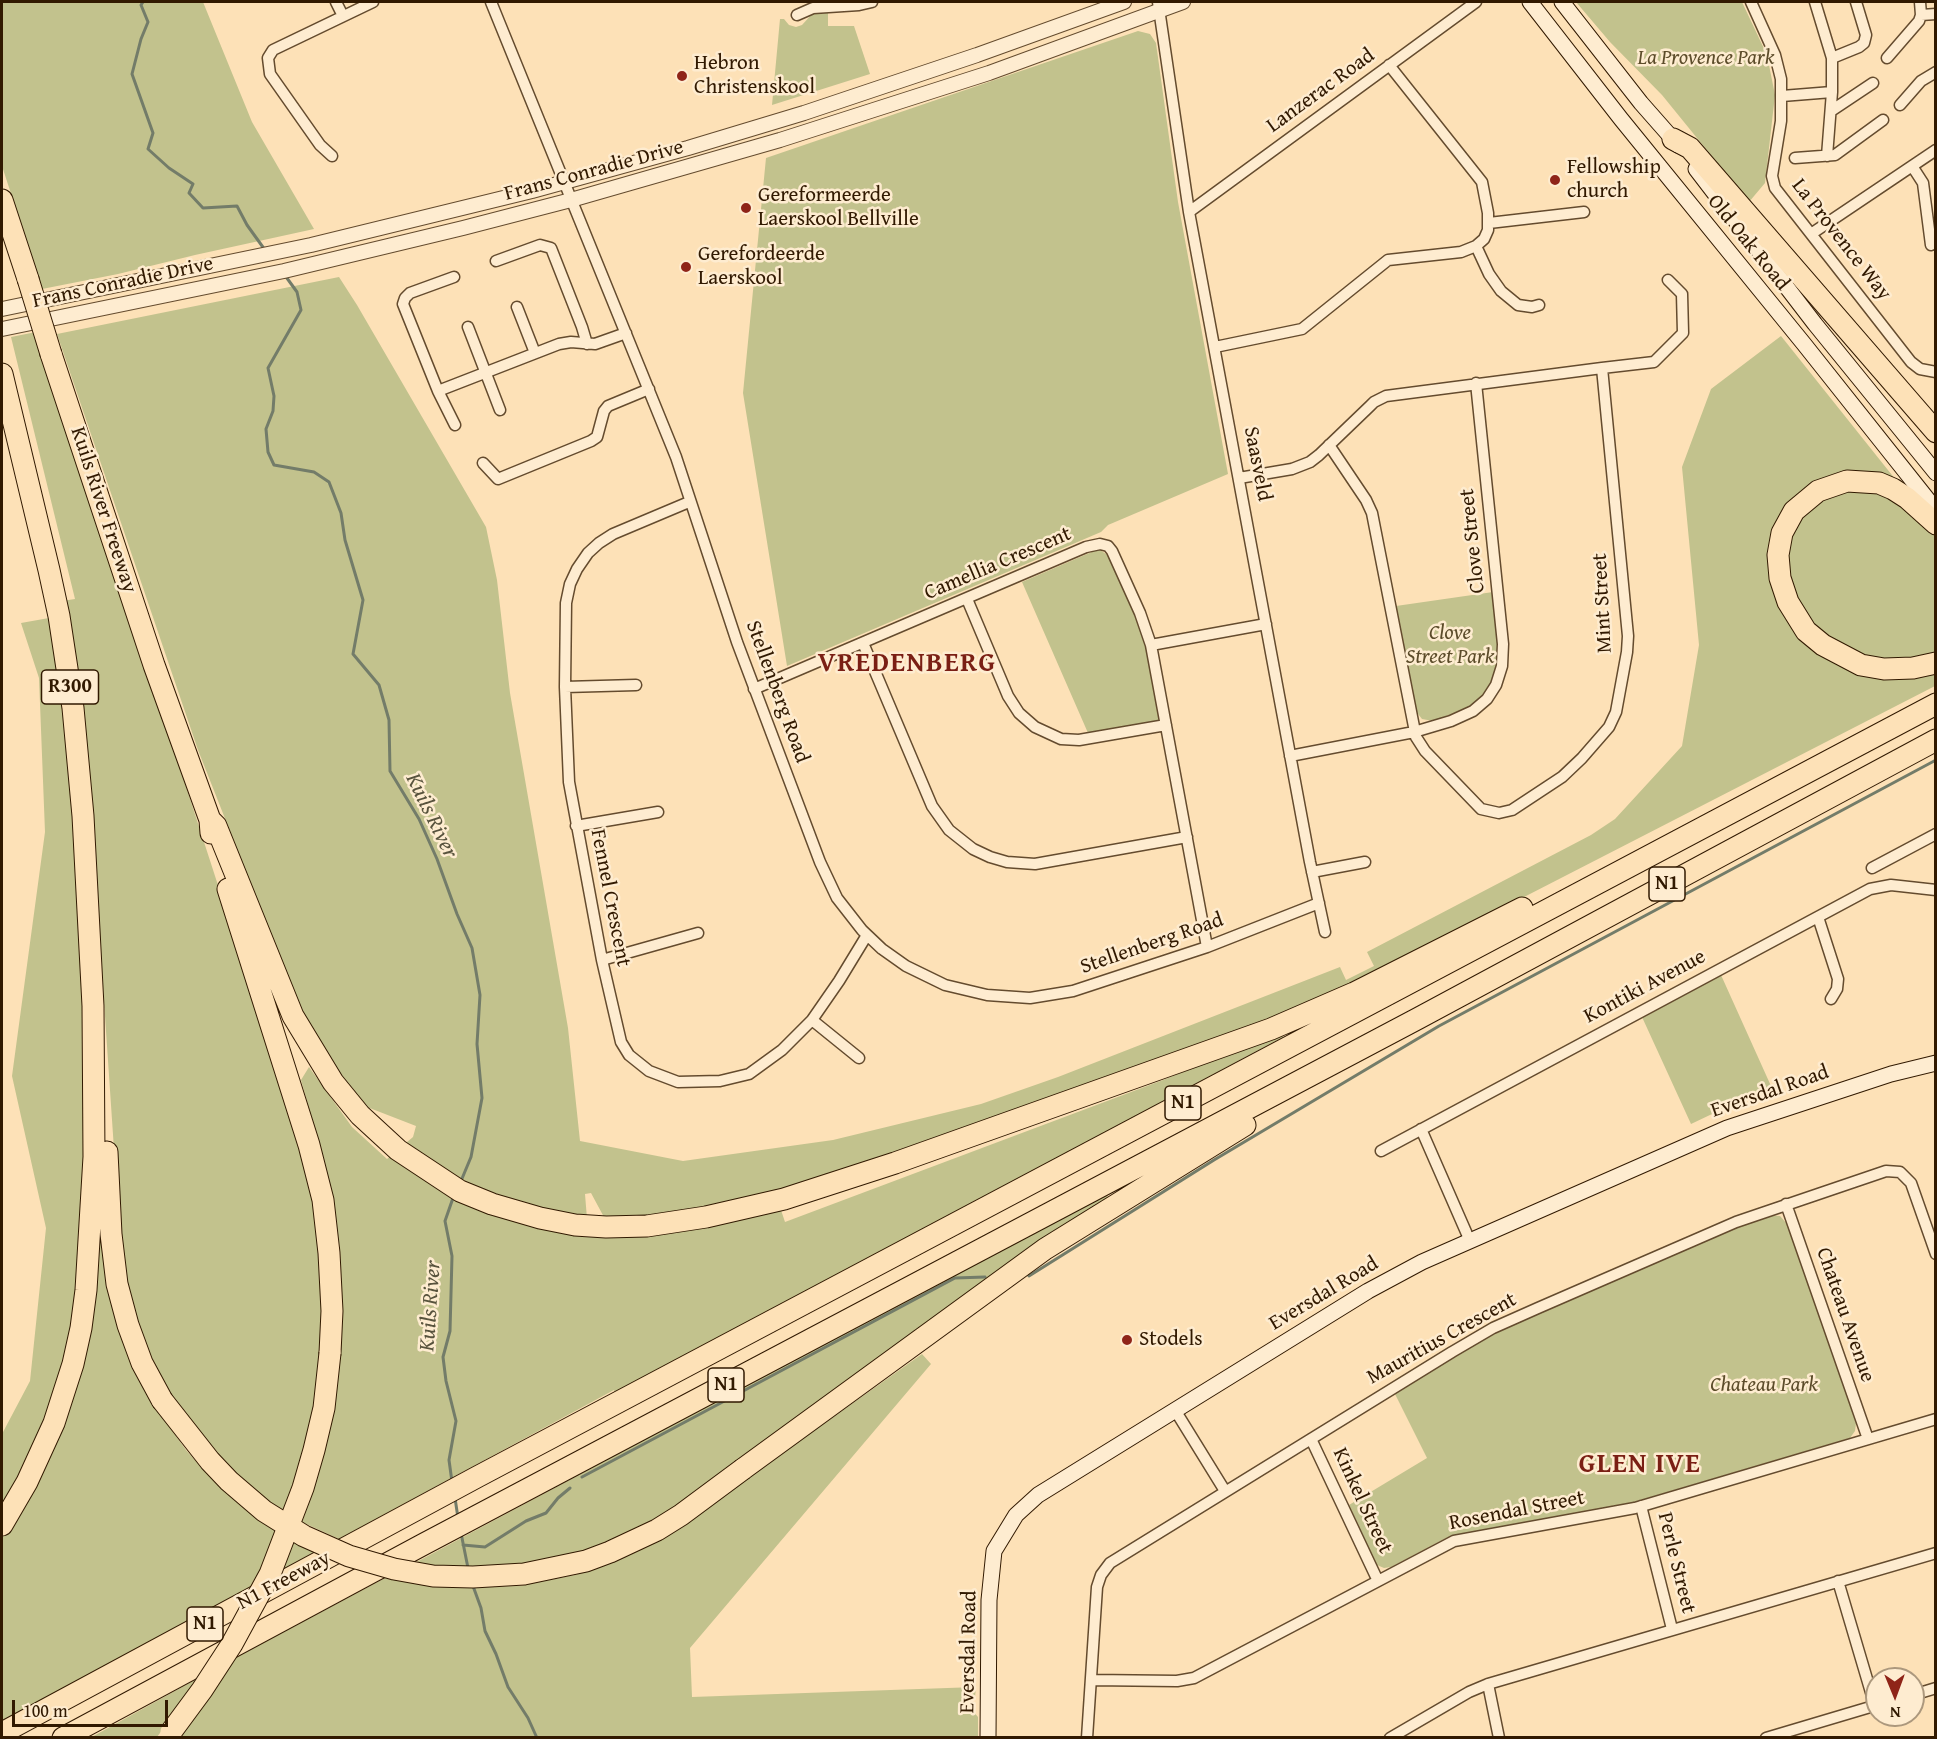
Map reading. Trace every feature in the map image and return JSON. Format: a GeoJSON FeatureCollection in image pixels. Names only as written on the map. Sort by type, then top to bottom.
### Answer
{"type":"FeatureCollection","features":[{"type":"Feature","properties":{"kind":"highway"},"geometry":{"type":"LineString","coordinates":[[1672,139],[1690,148],[1935,432]]}},
{"type":"Feature","properties":{"kind":"highway","name":"Kuils River Freeway"},"geometry":{"type":"LineString","coordinates":[[2,200],[154,665],[210,820]]}},
{"type":"Feature","properties":{"kind":"highway","name":"R300"},"geometry":{"type":"LineString","coordinates":[[2,374],[50,570],[67,663],[79,762],[93,1006]]}},
{"type":"Feature","properties":{"kind":"highway"},"geometry":{"type":"LineString","coordinates":[[1935,524],[1907,498],[1893,489],[1879,483],[1847,481],[1818,491],[1794,511],[1782,532],[1778,555],[1780,578],[1788,602],[1806,631],[1823,645],[1861,665],[1884,669],[1913,668],[1935,663]]}},
{"type":"Feature","properties":{"kind":"highway","name":"N1"},"geometry":{"type":"LineString","coordinates":[[1889,729],[1935,704]]}},
{"type":"Feature","properties":{"kind":"highway"},"geometry":{"type":"LineString","coordinates":[[210,820],[216,826],[293,1016],[333,1082],[360,1115],[398,1150],[460,1191],[502,1207],[565,1224],[606,1227],[647,1226],[706,1217],[784,1199],[904,1160],[1271,1029],[1354,993],[1879,726],[1889,729]]}},
{"type":"Feature","properties":{"kind":"highway","name":"N1 Freeway"},"geometry":{"type":"LineString","coordinates":[[2,1733],[477,1477],[1889,729]]}},
{"type":"Feature","properties":{"kind":"highway","name":"N1"},"geometry":{"type":"LineString","coordinates":[[1417,1019],[1935,740]]}},
{"type":"Feature","properties":{"kind":"highway"},"geometry":{"type":"LineString","coordinates":[[168,1735],[202,1690],[232,1644],[270,1574],[303,1488],[324,1408],[332,1311],[323,1200],[309,1145],[212,837],[210,820]]}},
{"type":"Feature","properties":{"kind":"highway"},"geometry":{"type":"LineString","coordinates":[[93,1006],[104,1085],[111,1234],[117,1284],[128,1325],[142,1363],[162,1400],[210,1461],[229,1481],[264,1511],[304,1536],[349,1556],[394,1569],[433,1576],[473,1577],[524,1574],[586,1561],[657,1530],[681,1515],[1045,1250],[1417,1019]]}},
{"type":"Feature","properties":{"kind":"highway"},"geometry":{"type":"LineString","coordinates":[[2,1525],[27,1482],[54,1423],[81,1328],[87,1280],[94,1157],[93,1006]]}},
{"type":"Feature","properties":{"kind":"highway","name":"N1 Freeway"},"geometry":{"type":"LineString","coordinates":[[63,1737],[1417,1019]]}},
{"type":"Feature","properties":{"kind":"main road","name":"Old Oak Road"},"geometry":{"type":"LineString","coordinates":[[1530,2],[1615,112],[1804,344],[1935,510]]}},
{"type":"Feature","properties":{"kind":"main road","name":"Old Oak Road"},"geometry":{"type":"LineString","coordinates":[[1562,2],[1935,473]]}},
{"type":"Feature","properties":{"kind":"main road","name":"Eversdal Road"},"geometry":{"type":"LineString","coordinates":[[1891,1074],[1935,1055]]}},
{"type":"Feature","properties":{"kind":"main road","name":"Eversdal Road"},"geometry":{"type":"LineString","coordinates":[[988,1737],[989,1600],[993,1558],[1003,1534],[1016,1515],[1038,1495],[1392,1278],[1470,1241],[1727,1128],[1891,1074],[1935,1063]]}},
{"type":"Feature","properties":{"kind":"street"},"geometry":{"type":"LineString","coordinates":[[336,2],[343,16]]}},
{"type":"Feature","properties":{"kind":"street"},"geometry":{"type":"LineString","coordinates":[[332,156],[320,145],[270,74],[267,62],[273,50],[373,2]]}},
{"type":"Feature","properties":{"kind":"street","name":"Stellenberg Road"},"geometry":{"type":"LineString","coordinates":[[491,2],[676,457],[689,502],[754,689],[825,874],[845,909],[867,935],[894,958],[932,979],[973,993],[1016,998],[1045,996],[1073,991],[1207,947],[1319,903]]}},
{"type":"Feature","properties":{"kind":"street"},"geometry":{"type":"LineString","coordinates":[[797,15],[813,8],[873,2]]}},
{"type":"Feature","properties":{"kind":"street","name":"Frans Conradie Drive"},"geometry":{"type":"LineString","coordinates":[[2,309],[252,258],[458,210],[688,148],[885,87],[1124,2]]}},
{"type":"Feature","properties":{"kind":"street","name":"Frans Conradie Drive"},"geometry":{"type":"LineString","coordinates":[[2,329],[262,276],[572,200],[802,133],[988,73],[1159,6],[1183,2]]}},
{"type":"Feature","properties":{"kind":"street","name":"Lanzerac Road"},"geometry":{"type":"LineString","coordinates":[[1189,212],[1476,2]]}},
{"type":"Feature","properties":{"kind":"street","name":"La Provence Way"},"geometry":{"type":"LineString","coordinates":[[1751,2],[1775,55],[1782,96],[1781,121],[1772,179],[1775,188],[1911,362],[1920,369],[1935,372]]}},
{"type":"Feature","properties":{"kind":"street"},"geometry":{"type":"LineString","coordinates":[[1815,2],[1832,58],[1827,156]]}},
{"type":"Feature","properties":{"kind":"street"},"geometry":{"type":"LineString","coordinates":[[1832,58],[1864,43],[1866,35],[1856,2]]}},
{"type":"Feature","properties":{"kind":"street"},"geometry":{"type":"LineString","coordinates":[[1887,58],[1916,26],[1921,15],[1920,2]]}},
{"type":"Feature","properties":{"kind":"street","name":"Saasveld"},"geometry":{"type":"LineString","coordinates":[[1159,6],[1189,212],[1325,932]]}},
{"type":"Feature","properties":{"kind":"street"},"geometry":{"type":"LineString","coordinates":[[1921,15],[1935,14]]}},
{"type":"Feature","properties":{"kind":"street"},"geometry":{"type":"LineString","coordinates":[[1215,347],[1302,328],[1388,260],[1461,252],[1476,246],[1486,235],[1489,223],[1486,195],[1478,175],[1389,65]]}},
{"type":"Feature","properties":{"kind":"street"},"geometry":{"type":"LineString","coordinates":[[1900,105],[1921,81],[1935,72]]}},
{"type":"Feature","properties":{"kind":"street"},"geometry":{"type":"LineString","coordinates":[[1831,111],[1873,83]]}},
{"type":"Feature","properties":{"kind":"street"},"geometry":{"type":"LineString","coordinates":[[1782,96],[1832,92]]}},
{"type":"Feature","properties":{"kind":"street"},"geometry":{"type":"LineString","coordinates":[[1795,158],[1838,153],[1883,120]]}},
{"type":"Feature","properties":{"kind":"street"},"geometry":{"type":"LineString","coordinates":[[1811,234],[1935,150]]}},
{"type":"Feature","properties":{"kind":"street"},"geometry":{"type":"LineString","coordinates":[[1912,166],[1923,183],[1931,245]]}},
{"type":"Feature","properties":{"kind":"street"},"geometry":{"type":"LineString","coordinates":[[1489,223],[1584,212]]}},
{"type":"Feature","properties":{"kind":"street"},"geometry":{"type":"LineString","coordinates":[[496,261],[540,245],[550,248],[587,344]]}},
{"type":"Feature","properties":{"kind":"street"},"geometry":{"type":"LineString","coordinates":[[1476,246],[1489,274],[1501,291],[1518,305],[1527,307],[1539,305]]}},
{"type":"Feature","properties":{"kind":"street"},"geometry":{"type":"LineString","coordinates":[[454,277],[410,293],[404,302],[404,308],[438,391],[454,424]]}},
{"type":"Feature","properties":{"kind":"street"},"geometry":{"type":"LineString","coordinates":[[1239,478],[1304,465],[1314,459],[1374,402],[1386,396],[1654,362],[1683,333],[1682,294],[1668,280]]}},
{"type":"Feature","properties":{"kind":"street"},"geometry":{"type":"LineString","coordinates":[[517,307],[535,353]]}},
{"type":"Feature","properties":{"kind":"street"},"geometry":{"type":"LineString","coordinates":[[468,327],[500,410]]}},
{"type":"Feature","properties":{"kind":"street"},"geometry":{"type":"LineString","coordinates":[[438,391],[568,342],[604,343],[626,333]]}},
{"type":"Feature","properties":{"kind":"street","name":"Mint Street"},"geometry":{"type":"LineString","coordinates":[[1414,732],[1425,751],[1471,800],[1481,809],[1498,813],[1512,810],[1562,777],[1609,727],[1616,712],[1628,636],[1602,368]]}},
{"type":"Feature","properties":{"kind":"street","name":"Clove Street"},"geometry":{"type":"LineString","coordinates":[[1290,756],[1414,732],[1451,721],[1473,711],[1492,693],[1501,672],[1503,644],[1476,383]]}},
{"type":"Feature","properties":{"kind":"street"},"geometry":{"type":"LineString","coordinates":[[483,463],[498,478],[591,441],[597,437],[608,406],[649,389]]}},
{"type":"Feature","properties":{"kind":"street"},"geometry":{"type":"LineString","coordinates":[[1329,445],[1366,500],[1372,513],[1414,732]]}},
{"type":"Feature","properties":{"kind":"street","name":"Fennel Crescent"},"geometry":{"type":"LineString","coordinates":[[689,502],[614,534],[599,543],[582,561],[570,584],[566,603],[567,766],[602,960],[621,1042],[629,1055],[649,1071],[678,1082],[720,1081],[749,1074],[782,1050],[812,1020],[867,935]]}},
{"type":"Feature","properties":{"kind":"street","name":"Camellia Crescent"},"geometry":{"type":"LineString","coordinates":[[754,689],[1086,547],[1104,545],[1112,551],[1140,613],[1151,645],[1207,947]]}},
{"type":"Feature","properties":{"kind":"street"},"geometry":{"type":"LineString","coordinates":[[967,599],[1008,696],[1019,713],[1035,728],[1061,739],[1078,740],[1166,726]]}},
{"type":"Feature","properties":{"kind":"street"},"geometry":{"type":"LineString","coordinates":[[1151,645],[1266,624]]}},
{"type":"Feature","properties":{"kind":"street"},"geometry":{"type":"LineString","coordinates":[[863,643],[932,806],[949,830],[973,849],[1007,862],[1035,864],[1187,837]]}},
{"type":"Feature","properties":{"kind":"street"},"geometry":{"type":"LineString","coordinates":[[565,687],[636,685]]}},
{"type":"Feature","properties":{"kind":"street"},"geometry":{"type":"LineString","coordinates":[[576,826],[658,812]]}},
{"type":"Feature","properties":{"kind":"street"},"geometry":{"type":"LineString","coordinates":[[1872,868],[1935,834]]}},
{"type":"Feature","properties":{"kind":"street"},"geometry":{"type":"LineString","coordinates":[[1312,872],[1365,862]]}},
{"type":"Feature","properties":{"kind":"street","name":"Kontiki Avenue"},"geometry":{"type":"LineString","coordinates":[[1381,1151],[1877,887],[1898,885],[1935,890]]}},
{"type":"Feature","properties":{"kind":"street"},"geometry":{"type":"LineString","coordinates":[[1818,917],[1838,979],[1837,988],[1831,999]]}},
{"type":"Feature","properties":{"kind":"street"},"geometry":{"type":"LineString","coordinates":[[602,960],[698,933]]}},
{"type":"Feature","properties":{"kind":"street"},"geometry":{"type":"LineString","coordinates":[[812,1020],[859,1058]]}},
{"type":"Feature","properties":{"kind":"street"},"geometry":{"type":"LineString","coordinates":[[1421,1130],[1470,1241]]}},
{"type":"Feature","properties":{"kind":"street","name":"Mauritius Crescent"},"geometry":{"type":"LineString","coordinates":[[1087,1737],[1097,1587],[1105,1568],[1116,1558],[1493,1329],[1725,1226],[1886,1171],[1900,1172],[1911,1183],[1935,1254]]}},
{"type":"Feature","properties":{"kind":"street","name":"Chateau Avenue"},"geometry":{"type":"LineString","coordinates":[[1786,1204],[1868,1439]]}},
{"type":"Feature","properties":{"kind":"street"},"geometry":{"type":"LineString","coordinates":[[1175,1410],[1225,1491]]}},
{"type":"Feature","properties":{"kind":"street","name":"Rosendal Street"},"geometry":{"type":"LineString","coordinates":[[1091,1680],[1194,1678],[1454,1540],[1641,1506],[1935,1419]]}},
{"type":"Feature","properties":{"kind":"street","name":"Kinkel Street"},"geometry":{"type":"LineString","coordinates":[[1311,1438],[1378,1581]]}},
{"type":"Feature","properties":{"kind":"street","name":"Perle Street"},"geometry":{"type":"LineString","coordinates":[[1641,1506],[1672,1629]]}},
{"type":"Feature","properties":{"kind":"street"},"geometry":{"type":"LineString","coordinates":[[1390,1737],[1469,1692],[1488,1684],[1935,1553]]}},
{"type":"Feature","properties":{"kind":"street"},"geometry":{"type":"LineString","coordinates":[[1838,1581],[1865,1670]]}},
{"type":"Feature","properties":{"kind":"street"},"geometry":{"type":"LineString","coordinates":[[1488,1684],[1499,1737]]}},
{"type":"Feature","properties":{"kind":"street"},"geometry":{"type":"LineString","coordinates":[[1766,1737],[1865,1709]]}},
{"type":"Feature","properties":{"kind":"green space"},"geometry":{"type":"Polygon","coordinates":[[[2,2],[203,2],[252,122],[314,229],[42,289],[2,166],[2,2]]]}},
{"type":"Feature","properties":{"kind":"green space","name":"La Provence Park"},"geometry":{"type":"Polygon","coordinates":[[[1576,2],[1742,2],[1767,55],[1775,95],[1765,183],[1749,202],[1662,95],[1610,42],[1576,2]]]}},
{"type":"Feature","properties":{"kind":"green space"},"geometry":{"type":"Polygon","coordinates":[[[828,13],[828,26],[854,26],[870,74],[772,105],[780,19],[796,27],[802,25],[812,14],[828,13]]]}},
{"type":"Feature","properties":{"kind":"green space"},"geometry":{"type":"Polygon","coordinates":[[[1138,31],[1150,34],[1156,43],[1178,202],[1228,474],[1108,525],[1101,532],[787,666],[743,393],[766,158],[1138,31]]]}},
{"type":"Feature","properties":{"kind":"green space"},"geometry":{"type":"Polygon","coordinates":[[[339,277],[486,527],[497,580],[510,693],[568,1028],[580,1141],[683,1161],[833,1140],[981,1104],[1058,1077],[1340,967],[1346,980],[1374,966],[1367,952],[1591,835],[1615,819],[1682,746],[1699,645],[1682,467],[1711,389],[1781,336],[1935,529],[1935,686],[1378,972],[1307,1006],[852,1171],[687,1213],[605,1219],[591,1193],[585,1194],[588,1231],[779,1204],[785,1222],[1163,1080],[1281,1033],[1283,1037],[615,1394],[614,1390],[339,1539],[302,1522],[311,1497],[336,1394],[343,1318],[340,1249],[333,1201],[301,1080],[309,1067],[352,1127],[387,1159],[413,1137],[416,1126],[367,1107],[331,1062],[300,1009],[198,750],[57,334],[339,277]]]}},
{"type":"Feature","properties":{"kind":"green space"},"geometry":{"type":"Polygon","coordinates":[[[36,332],[92,513],[99,518],[297,1129],[323,1239],[322,1380],[286,1515],[218,1461],[156,1374],[133,1315],[121,1253],[91,809],[62,601],[75,599],[11,337],[36,332]]]}},
{"type":"Feature","properties":{"kind":"green space"},"geometry":{"type":"Polygon","coordinates":[[[1100,550],[1109,556],[1139,625],[1149,659],[1160,720],[1088,733],[1022,582],[1100,550]]]}},
{"type":"Feature","properties":{"kind":"green space","name":"Clove Street Park"},"geometry":{"type":"Polygon","coordinates":[[[1493,592],[1498,648],[1497,666],[1491,683],[1481,698],[1467,708],[1433,721],[1422,719],[1415,710],[1396,606],[1493,592]]]}},
{"type":"Feature","properties":{"kind":"green space"},"geometry":{"type":"Polygon","coordinates":[[[49,618],[64,708],[74,833],[85,1065],[84,1231],[66,1362],[42,1435],[2,1514],[2,1434],[30,1381],[46,1228],[12,1076],[45,832],[39,678],[21,623],[49,618]]]}},
{"type":"Feature","properties":{"kind":"green space"},"geometry":{"type":"Polygon","coordinates":[[[1721,975],[1771,1086],[1691,1124],[1642,1017],[1721,975]]]}},
{"type":"Feature","properties":{"kind":"green space"},"geometry":{"type":"Polygon","coordinates":[[[1105,1192],[1109,1199],[663,1517],[581,1555],[519,1568],[411,1565],[1105,1192]]]}},
{"type":"Feature","properties":{"kind":"green space","name":"Chateau Park"},"geometry":{"type":"Polygon","coordinates":[[[1767,1215],[1780,1216],[1788,1225],[1856,1423],[1855,1431],[1850,1438],[1634,1502],[1458,1534],[1391,1567],[1384,1568],[1377,1565],[1349,1505],[1427,1458],[1395,1394],[1469,1348],[1508,1327],[1767,1215]]]}},
{"type":"Feature","properties":{"kind":"green space"},"geometry":{"type":"Polygon","coordinates":[[[97,1216],[158,1411],[186,1450],[210,1477],[279,1532],[255,1587],[2,1722],[2,1535],[57,1429],[97,1216]]]}},
{"type":"Feature","properties":{"kind":"green space"},"geometry":{"type":"Polygon","coordinates":[[[922,1354],[931,1364],[690,1648],[692,1697],[976,1687],[975,1697],[971,1702],[972,1710],[978,1717],[978,1737],[179,1738],[235,1658],[387,1577],[415,1583],[454,1587],[519,1586],[575,1575],[622,1558],[673,1531],[922,1354]]]}},
{"type":"Feature","properties":{"kind":"green space"},"geometry":{"type":"Polygon","coordinates":[[[294,1541],[317,1553],[281,1572],[294,1541]]]}},
{"type":"Feature","properties":{"kind":"green space"},"geometry":{"type":"Polygon","coordinates":[[[202,1676],[157,1737],[90,1738],[202,1676]]]}},
{"type":"Feature","properties":{"kind":"waterway","name":"Kuils River"},"geometry":{"type":"LineString","coordinates":[[143,2],[141,5],[148,22],[132,74],[153,133],[148,149],[169,168],[193,184],[189,193],[203,208],[237,206],[265,250]]}},
{"type":"Feature","properties":{"kind":"waterway","name":"Kuils River"},"geometry":{"type":"LineString","coordinates":[[284,274],[297,292],[301,310],[268,368],[274,396],[273,411],[266,429],[268,452],[274,465],[314,472],[329,482],[341,513],[345,540],[363,600],[353,654],[379,685],[389,720],[390,771],[419,819],[472,948],[480,995],[477,1044],[482,1098],[471,1157],[461,1181]]}},
{"type":"Feature","properties":{"kind":"waterway"},"geometry":{"type":"LineString","coordinates":[[1029,1276],[1214,1160],[1439,1026],[1936,760]]}},
{"type":"Feature","properties":{"kind":"waterway","name":"Kuils River"},"geometry":{"type":"LineString","coordinates":[[452,1482],[449,1460],[456,1421],[446,1381],[443,1357],[450,1331],[452,1256],[445,1221],[453,1198]]}},
{"type":"Feature","properties":{"kind":"waterway"},"geometry":{"type":"LineString","coordinates":[[582,1477],[955,1278],[985,1277]]}},
{"type":"Feature","properties":{"kind":"waterway"},"geometry":{"type":"LineString","coordinates":[[463,1545],[485,1547],[526,1521],[546,1513],[570,1488]]}},
{"type":"Feature","properties":{"kind":"waterway","name":"Kuils River"},"geometry":{"type":"LineString","coordinates":[[455,1498],[458,1518]]}},
{"type":"Feature","properties":{"kind":"waterway","name":"Kuils River"},"geometry":{"type":"LineString","coordinates":[[461,1533],[468,1568]]}},
{"type":"Feature","properties":{"kind":"waterway","name":"Kuils River"},"geometry":{"type":"LineString","coordinates":[[473,1586],[481,1608],[485,1631],[508,1687],[528,1718],[537,1738]]}},
{"type":"Feature","properties":{"kind":"place","name":"Hebron Christenskool"},"geometry":{"type":"Point","coordinates":[682,76]}},
{"type":"Feature","properties":{"kind":"place","name":"Fellowship church"},"geometry":{"type":"Point","coordinates":[1555,180]}},
{"type":"Feature","properties":{"kind":"place","name":"Gereformeerde Laerskool Bellville"},"geometry":{"type":"Point","coordinates":[746,208]}},
{"type":"Feature","properties":{"kind":"place","name":"Gerefordeerde Laerskool"},"geometry":{"type":"Point","coordinates":[686,267]}},
{"type":"Feature","properties":{"kind":"place","name":"Stodels"},"geometry":{"type":"Point","coordinates":[1127,1340]}},
{"type":"Feature","properties":{"kind":"district","name":"VREDENBERG"},"geometry":{"type":"Point","coordinates":[907,664]}},
{"type":"Feature","properties":{"kind":"district","name":"GLEN IVE"},"geometry":{"type":"Point","coordinates":[1640,1465]}}]}
